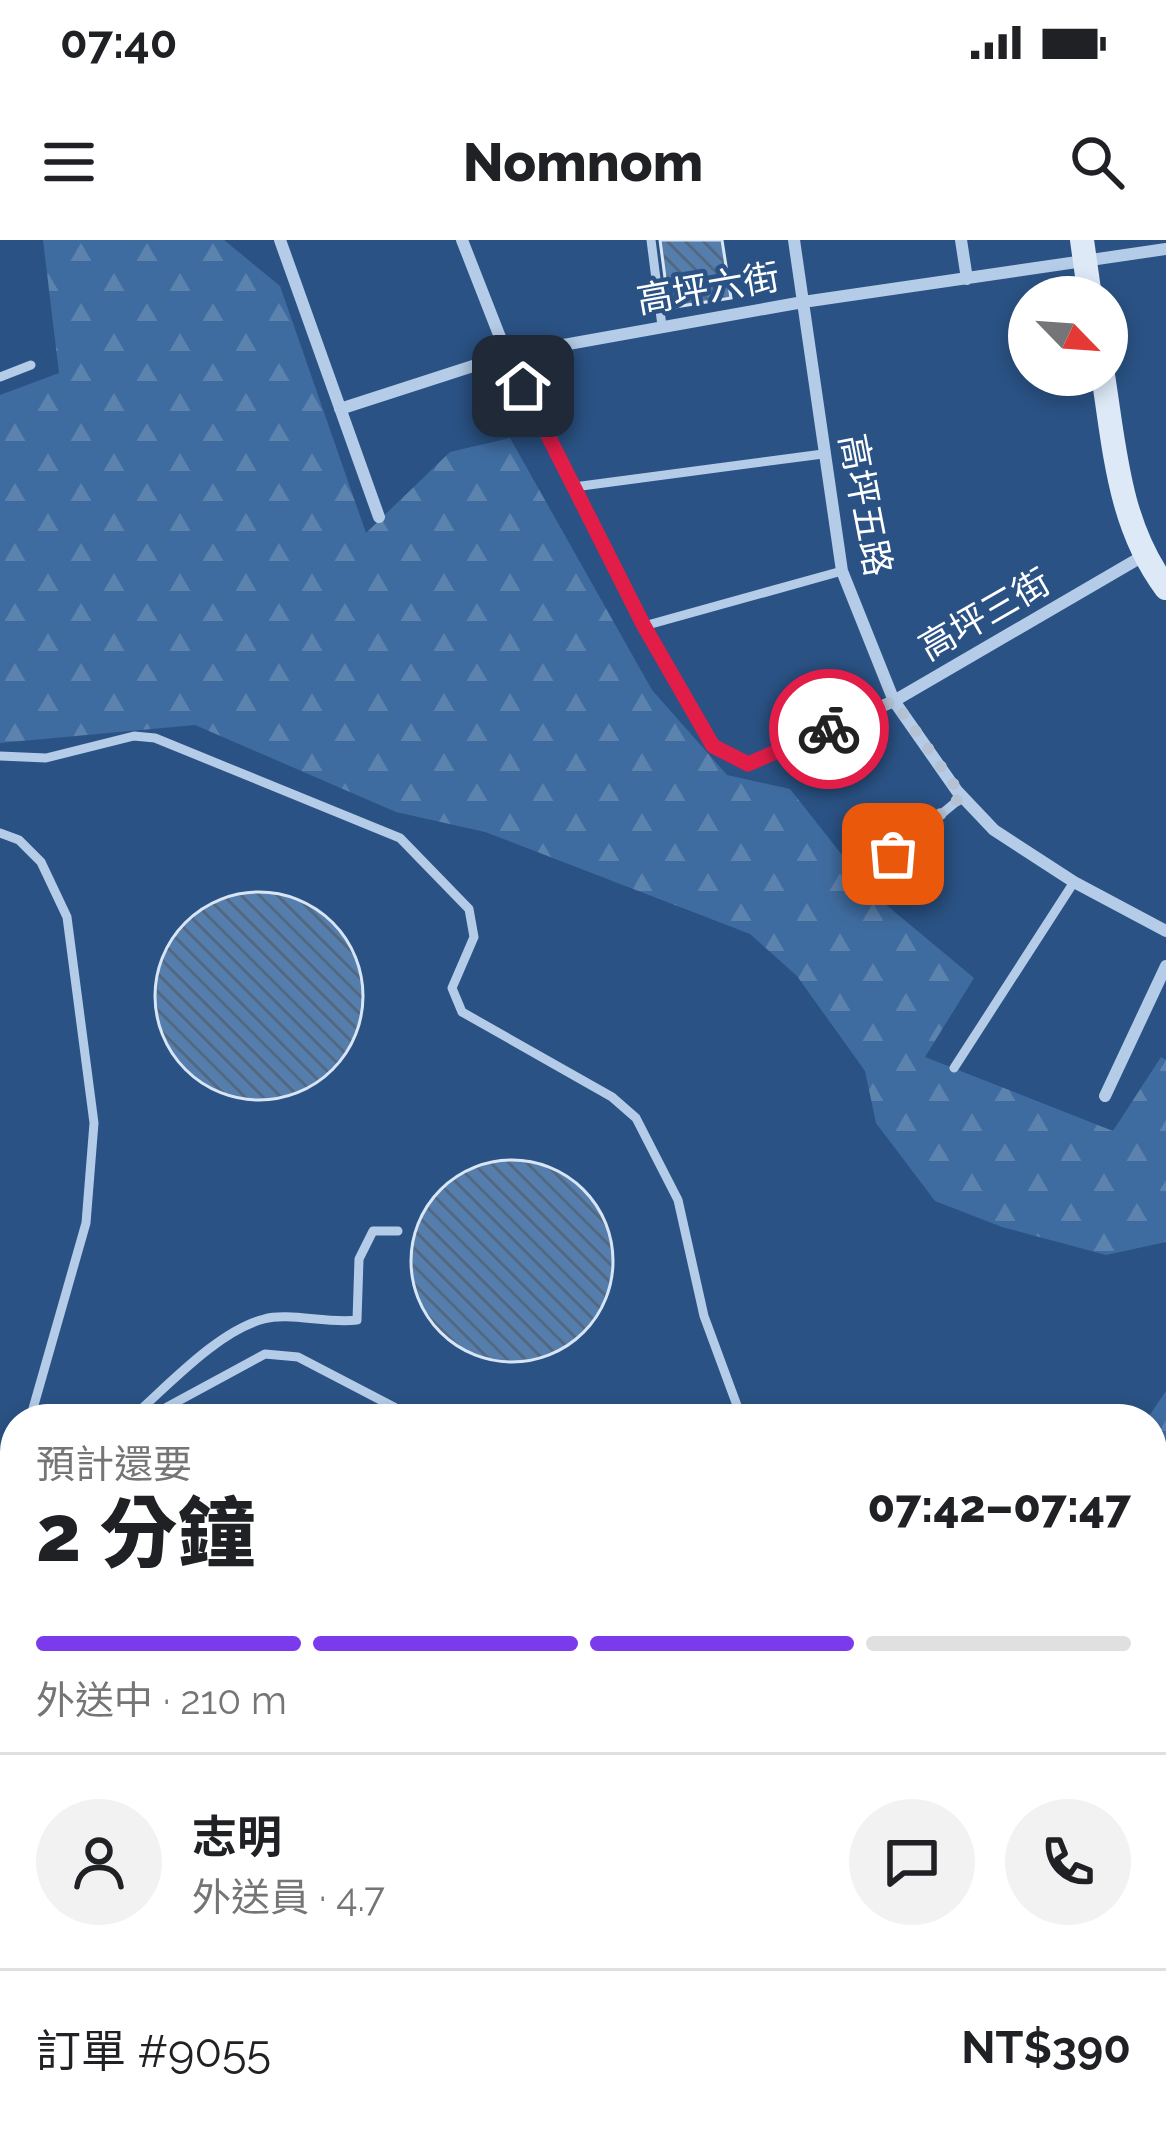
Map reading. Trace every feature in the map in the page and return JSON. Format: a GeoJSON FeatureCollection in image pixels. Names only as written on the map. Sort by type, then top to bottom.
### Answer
{"type":"FeatureCollection","features":[{"type":"Feature","properties":{"kind":"street"},"geometry":{"type":"LineString","coordinates":[[280,240],[379,517]]}},
{"type":"Feature","properties":{"kind":"street","name":"高坪三街"},"geometry":{"type":"LineString","coordinates":[[462,240],[507,355],[644,626],[713,746],[748,764],[894,701],[1143,556]]}},
{"type":"Feature","properties":{"kind":"street","name":"高坪五路"},"geometry":{"type":"LineString","coordinates":[[794,240],[842,571],[894,701],[962,796],[994,830],[1074,882],[1166,931]]}},
{"type":"Feature","properties":{"kind":"street"},"geometry":{"type":"LineString","coordinates":[[961,240],[967,279]]}},
{"type":"Feature","properties":{"kind":"street","name":"高坪六街"},"geometry":{"type":"LineString","coordinates":[[340,409],[507,355],[803,302],[967,279],[1083,250],[1166,249]]}},
{"type":"Feature","properties":{"kind":"street"},"geometry":{"type":"LineString","coordinates":[[1106,396],[1120,483],[1143,556],[1166,588]]}},
{"type":"Feature","properties":{"kind":"street"},"geometry":{"type":"LineString","coordinates":[[1105,1096],[1166,966]]}},
{"type":"Feature","properties":{"kind":"lane"},"geometry":{"type":"LineString","coordinates":[[651,240],[662,326]]}},
{"type":"Feature","properties":{"kind":"lane"},"geometry":{"type":"LineString","coordinates":[[0,377],[32,365]]}},
{"type":"Feature","properties":{"kind":"lane"},"geometry":{"type":"LineString","coordinates":[[574,487],[823,454]]}},
{"type":"Feature","properties":{"kind":"lane"},"geometry":{"type":"LineString","coordinates":[[644,626],[842,571]]}},
{"type":"Feature","properties":{"kind":"lane"},"geometry":{"type":"LineString","coordinates":[[0,756],[46,758],[134,736],[155,738],[400,838],[469,909],[474,937],[452,988],[462,1012],[612,1097],[636,1118],[655,1149],[678,1201],[704,1316],[736,1404]]}},
{"type":"Feature","properties":{"kind":"lane"},"geometry":{"type":"LineString","coordinates":[[871,864],[893,854],[962,796]]}},
{"type":"Feature","properties":{"kind":"lane"},"geometry":{"type":"LineString","coordinates":[[0,833],[19,840],[41,862],[67,917],[94,1124],[86,1223],[34,1404]]}},
{"type":"Feature","properties":{"kind":"lane"},"geometry":{"type":"LineString","coordinates":[[954,1068],[1074,882]]}},
{"type":"Feature","properties":{"kind":"lane"},"geometry":{"type":"LineString","coordinates":[[148,1404],[227,1336],[266,1318],[357,1320],[358,1259],[373,1231],[398,1232]]}},
{"type":"Feature","properties":{"kind":"lane"},"geometry":{"type":"LineString","coordinates":[[173,1404],[265,1354],[298,1357],[388,1404]]}},
{"type":"Feature","properties":{"kind":"green space"},"geometry":{"type":"Polygon","coordinates":[[[43,240],[224,240],[280,286],[366,533],[450,452],[510,438],[652,690],[727,775],[790,789],[872,893],[974,978],[925,1057],[1113,1131],[1161,1057],[1166,1060],[1166,1242],[1106,1255],[1002,1227],[935,1201],[876,1123],[865,1071],[797,976],[750,934],[485,832],[396,812],[195,725],[0,743],[0,395],[59,373],[43,240]]]}},
{"type":"Feature","properties":{"kind":"building"},"geometry":{"type":"Polygon","coordinates":[[[660,240],[722,240],[731,298],[669,308],[660,240]]]}},
{"type":"Feature","properties":{"kind":"building"},"geometry":{"type":"Polygon","coordinates":[[[259,892],[299,900],[333,922],[355,956],[363,996],[355,1036],[333,1070],[299,1092],[259,1100],[219,1092],[185,1070],[163,1036],[155,996],[163,956],[185,922],[219,900],[259,892]]]}},
{"type":"Feature","properties":{"kind":"building"},"geometry":{"type":"Polygon","coordinates":[[[512,1160],[551,1168],[583,1190],[605,1222],[613,1261],[605,1300],[583,1332],[551,1354],[512,1362],[473,1354],[441,1332],[419,1300],[411,1261],[419,1222],[441,1190],[473,1168],[512,1160]]]}},
{"type":"Feature","properties":{"kind":"way so far"},"geometry":{"type":"LineString","coordinates":[[829,729],[894,701],[962,796],[893,854]]}},
{"type":"Feature","properties":{"kind":"route"},"geometry":{"type":"LineString","coordinates":[[523,386],[644,626],[713,746],[748,764],[829,729]]}}]}
